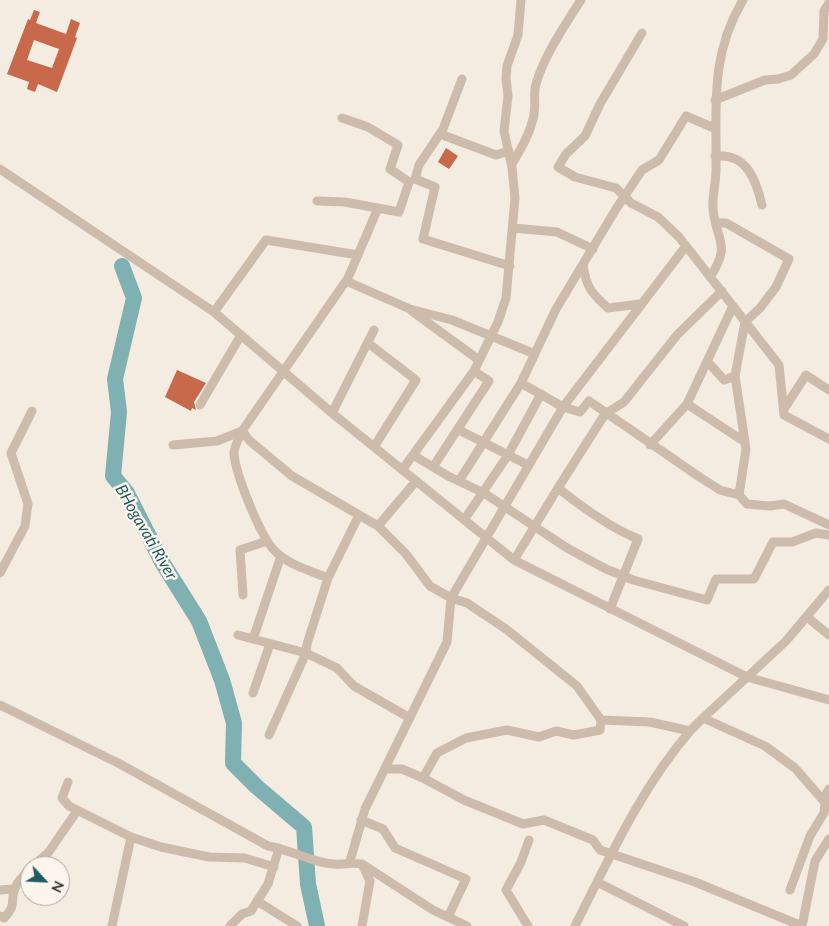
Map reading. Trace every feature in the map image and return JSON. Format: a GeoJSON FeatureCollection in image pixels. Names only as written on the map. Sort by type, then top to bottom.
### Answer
{"type":"FeatureCollection","features":[{"type":"Feature","properties":{"kind":"street"},"geometry":{"type":"LineString","coordinates":[[402,470],[474,371],[492,335],[506,298],[515,198],[512,164],[504,131],[508,96],[506,72],[518,35],[521,0]]}},
{"type":"Feature","properties":{"kind":"street"},"geometry":{"type":"LineString","coordinates":[[512,164],[526,139],[534,118],[535,88],[540,74],[561,32],[581,0]]}},
{"type":"Feature","properties":{"kind":"street"},"geometry":{"type":"LineString","coordinates":[[710,277],[720,261],[722,244],[712,208],[715,156],[714,100],[722,51],[728,29],[743,0]]}},
{"type":"Feature","properties":{"kind":"street"},"geometry":{"type":"LineString","coordinates":[[714,100],[765,80],[791,75],[814,54],[824,39],[824,11],[829,3]]}},
{"type":"Feature","properties":{"kind":"street"},"geometry":{"type":"LineString","coordinates":[[642,33],[600,104],[585,136],[566,154],[558,167],[575,177],[616,188],[631,203],[658,217],[686,246],[779,365],[784,415],[829,439]]}},
{"type":"Feature","properties":{"kind":"street"},"geometry":{"type":"LineString","coordinates":[[462,80],[440,134],[419,165],[415,179],[435,187],[423,239],[510,266]]}},
{"type":"Feature","properties":{"kind":"street"},"geometry":{"type":"LineString","coordinates":[[458,481],[521,383],[556,309],[642,170],[659,160],[686,116],[714,128]]}},
{"type":"Feature","properties":{"kind":"street"},"geometry":{"type":"LineString","coordinates":[[317,201],[345,202],[399,212],[409,182],[390,169],[398,145],[368,127],[342,118]]}},
{"type":"Feature","properties":{"kind":"street"},"geometry":{"type":"LineString","coordinates":[[440,134],[496,155],[509,151]]}},
{"type":"Feature","properties":{"kind":"street"},"geometry":{"type":"LineString","coordinates":[[715,156],[725,155],[743,164],[756,180],[762,205]]}},
{"type":"Feature","properties":{"kind":"street"},"geometry":{"type":"LineString","coordinates":[[0,169],[214,312],[332,413],[514,560],[747,678],[829,700]]}},
{"type":"Feature","properties":{"kind":"street"},"geometry":{"type":"LineString","coordinates":[[328,578],[281,556],[267,541],[261,531],[242,483],[234,452],[242,431],[346,281],[378,208]]}},
{"type":"Feature","properties":{"kind":"street"},"geometry":{"type":"LineString","coordinates":[[716,223],[726,223],[789,259],[776,287],[760,308],[745,322],[735,376],[745,442],[743,474],[739,494]]}},
{"type":"Feature","properties":{"kind":"street"},"geometry":{"type":"LineString","coordinates":[[513,228],[556,232],[593,249]]}},
{"type":"Feature","properties":{"kind":"street"},"geometry":{"type":"LineString","coordinates":[[214,312],[266,240],[358,255]]}},
{"type":"Feature","properties":{"kind":"street"},"geometry":{"type":"LineString","coordinates":[[350,861],[365,809],[448,642],[451,598],[485,537],[563,407],[686,246]]}},
{"type":"Feature","properties":{"kind":"street"},"geometry":{"type":"LineString","coordinates":[[583,266],[585,282],[595,296],[608,308],[640,304]]}},
{"type":"Feature","properties":{"kind":"street"},"geometry":{"type":"LineString","coordinates":[[346,281],[410,309],[452,320],[535,354]]}},
{"type":"Feature","properties":{"kind":"street"},"geometry":{"type":"LineString","coordinates":[[514,560],[604,414],[624,402],[677,335],[722,291]]}},
{"type":"Feature","properties":{"kind":"street"},"geometry":{"type":"LineString","coordinates":[[650,445],[687,404],[733,306]]}},
{"type":"Feature","properties":{"kind":"street"},"geometry":{"type":"LineString","coordinates":[[410,309],[478,360]]}},
{"type":"Feature","properties":{"kind":"street"},"geometry":{"type":"LineString","coordinates":[[332,413],[374,330]]}},
{"type":"Feature","properties":{"kind":"street"},"geometry":{"type":"LineString","coordinates":[[200,405],[240,335]]}},
{"type":"Feature","properties":{"kind":"street"},"geometry":{"type":"LineString","coordinates":[[368,343],[416,380],[374,447]]}},
{"type":"Feature","properties":{"kind":"street"},"geometry":{"type":"LineString","coordinates":[[708,362],[724,380],[735,376]]}},
{"type":"Feature","properties":{"kind":"street"},"geometry":{"type":"LineString","coordinates":[[434,467],[460,430],[489,381],[474,371]]}},
{"type":"Feature","properties":{"kind":"street"},"geometry":{"type":"LineString","coordinates":[[784,409],[806,375],[829,390]]}},
{"type":"Feature","properties":{"kind":"street"},"geometry":{"type":"LineString","coordinates":[[521,383],[563,407],[580,412],[588,401],[604,414],[720,490],[739,494],[747,504],[770,506],[784,504],[829,524]]}},
{"type":"Feature","properties":{"kind":"street"},"geometry":{"type":"LineString","coordinates":[[464,520],[508,455],[541,394]]}},
{"type":"Feature","properties":{"kind":"street"},"geometry":{"type":"LineString","coordinates":[[687,404],[745,442]]}},
{"type":"Feature","properties":{"kind":"street"},"geometry":{"type":"LineString","coordinates":[[0,574],[25,526],[28,504],[12,453],[32,411]]}},
{"type":"Feature","properties":{"kind":"street"},"geometry":{"type":"LineString","coordinates":[[460,430],[528,465]]}},
{"type":"Feature","properties":{"kind":"street"},"geometry":{"type":"LineString","coordinates":[[173,445],[217,441],[242,431]]}},
{"type":"Feature","properties":{"kind":"street"},"geometry":{"type":"LineString","coordinates":[[242,431],[250,441],[292,476],[378,526],[406,554],[430,586],[451,598],[467,603],[506,629],[577,686],[601,720],[600,730],[574,735],[556,731],[539,737],[508,730],[466,738],[437,753],[423,778]]}},
{"type":"Feature","properties":{"kind":"street"},"geometry":{"type":"LineString","coordinates":[[413,454],[458,481],[484,493],[567,548],[623,576],[706,600],[716,579],[754,579],[773,542],[792,542],[816,533],[829,535]]}},
{"type":"Feature","properties":{"kind":"street"},"geometry":{"type":"LineString","coordinates":[[378,526],[416,481]]}},
{"type":"Feature","properties":{"kind":"street"},"geometry":{"type":"LineString","coordinates":[[558,488],[594,515],[622,532],[638,539],[610,609]]}},
{"type":"Feature","properties":{"kind":"street"},"geometry":{"type":"LineString","coordinates":[[269,735],[306,653],[307,644],[328,578],[359,515]]}},
{"type":"Feature","properties":{"kind":"street"},"geometry":{"type":"LineString","coordinates":[[243,595],[240,550],[267,541]]}},
{"type":"Feature","properties":{"kind":"street"},"geometry":{"type":"LineString","coordinates":[[253,639],[281,556]]}},
{"type":"Feature","properties":{"kind":"street"},"geometry":{"type":"LineString","coordinates":[[575,926],[612,853],[667,758],[690,730],[747,678],[807,618],[829,590]]}},
{"type":"Feature","properties":{"kind":"street"},"geometry":{"type":"LineString","coordinates":[[807,618],[829,635]]}},
{"type":"Feature","properties":{"kind":"street"},"geometry":{"type":"LineString","coordinates":[[238,635],[306,653],[337,668],[354,686],[410,718]]}},
{"type":"Feature","properties":{"kind":"street"},"geometry":{"type":"LineString","coordinates":[[254,693],[270,644]]}},
{"type":"Feature","properties":{"kind":"street"},"geometry":{"type":"LineString","coordinates":[[0,705],[120,764],[268,846],[333,864],[350,861],[362,864],[448,917],[467,926]]}},
{"type":"Feature","properties":{"kind":"street"},"geometry":{"type":"LineString","coordinates":[[703,718],[765,746],[795,768],[827,804]]}},
{"type":"Feature","properties":{"kind":"street"},"geometry":{"type":"LineString","coordinates":[[601,720],[650,722],[690,730]]}},
{"type":"Feature","properties":{"kind":"street"},"geometry":{"type":"LineString","coordinates":[[385,769],[402,769],[464,800],[523,824],[544,820],[593,840],[600,850],[695,882],[802,926],[815,861],[826,849],[829,839]]}},
{"type":"Feature","properties":{"kind":"street"},"geometry":{"type":"LineString","coordinates":[[68,782],[62,798],[69,806],[132,837],[161,847],[209,857],[245,858],[274,868]]}},
{"type":"Feature","properties":{"kind":"street"},"geometry":{"type":"LineString","coordinates":[[790,890],[810,836],[824,813],[829,789]]}},
{"type":"Feature","properties":{"kind":"street"},"geometry":{"type":"LineString","coordinates":[[45,856],[77,811]]}},
{"type":"Feature","properties":{"kind":"street"},"geometry":{"type":"LineString","coordinates":[[361,820],[383,829],[395,848],[466,879],[448,917]]}},
{"type":"Feature","properties":{"kind":"street"},"geometry":{"type":"LineString","coordinates":[[112,926],[132,837]]}},
{"type":"Feature","properties":{"kind":"street"},"geometry":{"type":"LineString","coordinates":[[528,926],[506,890],[530,840]]}},
{"type":"Feature","properties":{"kind":"street"},"geometry":{"type":"LineString","coordinates":[[230,926],[242,914],[252,911],[268,884],[284,849]]}},
{"type":"Feature","properties":{"kind":"street"},"geometry":{"type":"LineString","coordinates":[[362,864],[370,881],[362,926]]}},
{"type":"Feature","properties":{"kind":"street"},"geometry":{"type":"LineString","coordinates":[[0,916],[4,918],[11,910],[14,904],[14,889],[20,882]]}},
{"type":"Feature","properties":{"kind":"street"},"geometry":{"type":"LineString","coordinates":[[598,882],[684,926]]}},
{"type":"Feature","properties":{"kind":"street"},"geometry":{"type":"LineString","coordinates":[[0,890],[14,889]]}},
{"type":"Feature","properties":{"kind":"street"},"geometry":{"type":"LineString","coordinates":[[257,901],[297,926]]}},
{"type":"Feature","properties":{"kind":"building"},"geometry":{"type":"Polygon","coordinates":[[[34,10],[40,12],[36,23],[66,34],[71,19],[80,23],[75,37],[77,38],[57,92],[38,84],[35,92],[27,89],[29,82],[7,74],[28,19],[30,20],[34,10]],[[34,40],[27,60],[52,68],[59,49],[34,40]]]}},
{"type":"Feature","properties":{"kind":"building"},"geometry":{"type":"Polygon","coordinates":[[[446,148],[458,156],[449,169],[438,162],[446,148]]]}},
{"type":"Feature","properties":{"kind":"building"},"geometry":{"type":"Polygon","coordinates":[[[177,370],[206,383],[194,402],[196,410],[192,408],[191,411],[165,397],[177,370]]]}},
{"type":"Feature","properties":{"kind":"waterway","name":"BHogavati River"},"geometry":{"type":"LineString","coordinates":[[122,266],[134,298],[115,379],[119,412],[113,476],[127,493],[162,562],[199,621],[222,680],[234,723],[233,763],[257,787],[304,827],[308,884],[317,926]]}}]}
